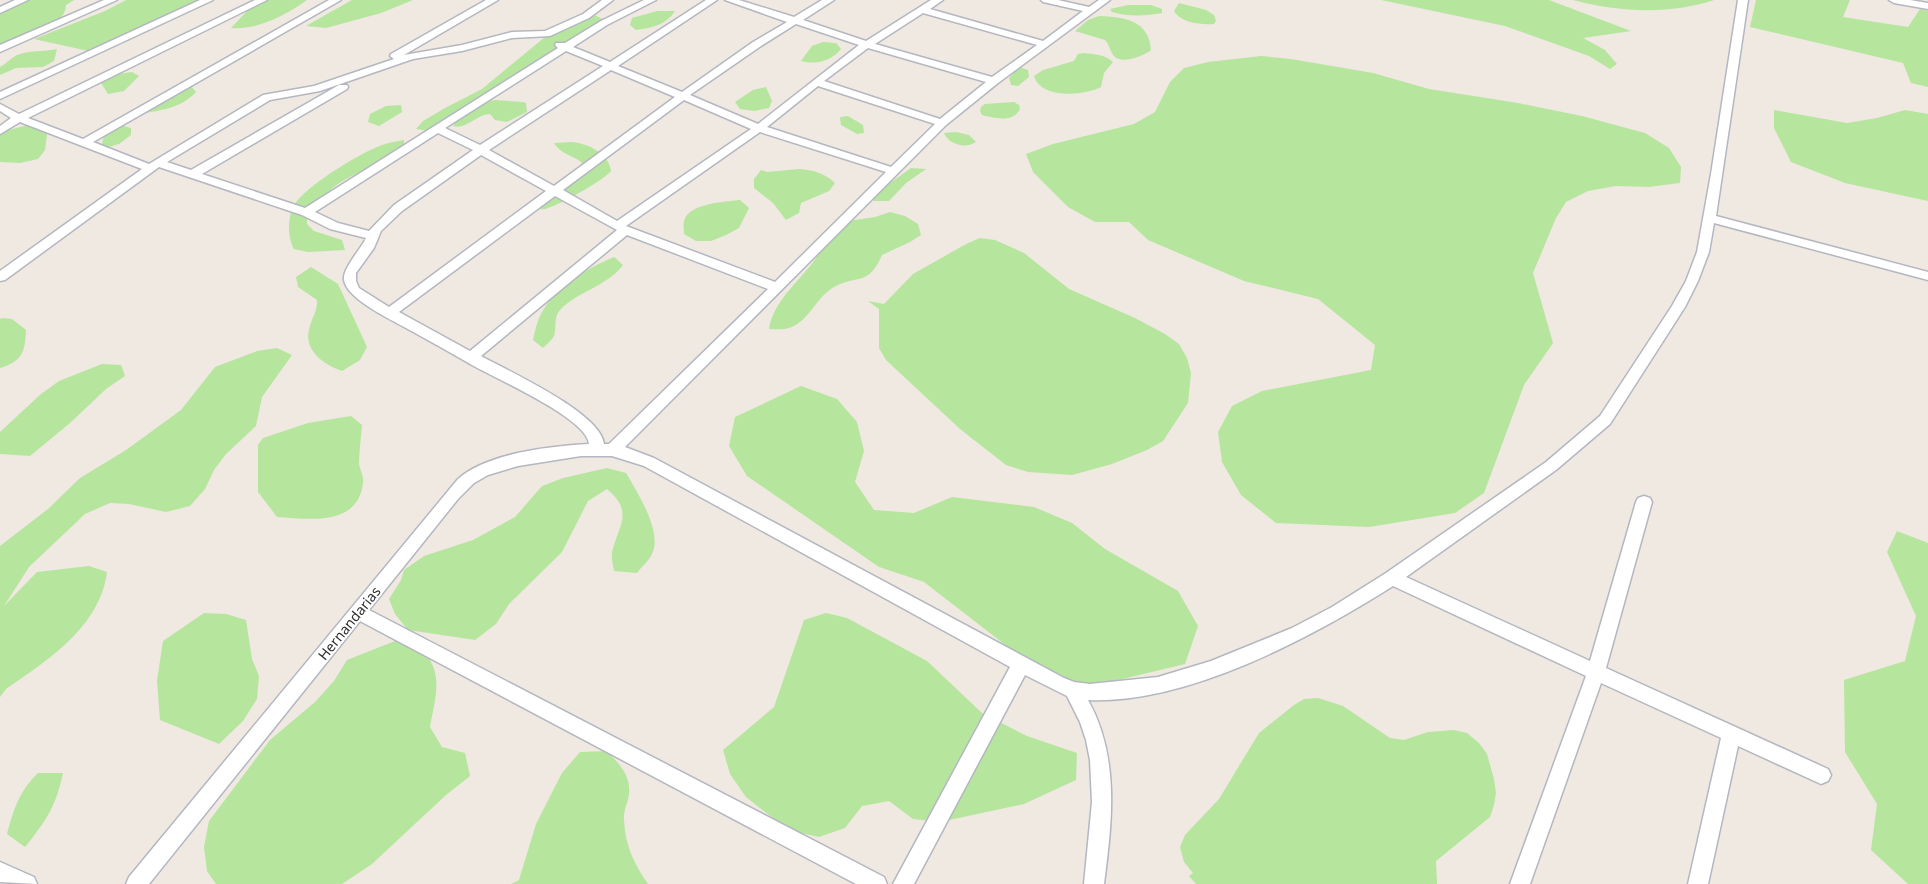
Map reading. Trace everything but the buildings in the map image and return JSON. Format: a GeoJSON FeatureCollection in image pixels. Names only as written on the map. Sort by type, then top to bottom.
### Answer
{"type":"FeatureCollection","features":[{"type":"Feature","properties":{"kind":"street"},"geometry":{"type":"LineString","coordinates":[[0,10],[23,0]]}},
{"type":"Feature","properties":{"kind":"street"},"geometry":{"type":"LineString","coordinates":[[0,48],[112,0]]}},
{"type":"Feature","properties":{"kind":"street"},"geometry":{"type":"LineString","coordinates":[[0,96],[208,0]]}},
{"type":"Feature","properties":{"kind":"street"},"geometry":{"type":"LineString","coordinates":[[0,131],[19,118],[262,0]]}},
{"type":"Feature","properties":{"kind":"street"},"geometry":{"type":"LineString","coordinates":[[84,143],[336,0]]}},
{"type":"Feature","properties":{"kind":"street"},"geometry":{"type":"LineString","coordinates":[[193,174],[493,0]]}},
{"type":"Feature","properties":{"kind":"street"},"geometry":{"type":"LineString","coordinates":[[0,277],[154,165],[267,97],[316,89],[411,56],[462,48],[512,35],[547,34],[586,16],[608,0]]}},
{"type":"Feature","properties":{"kind":"street"},"geometry":{"type":"LineString","coordinates":[[306,212],[604,23],[651,0]]}},
{"type":"Feature","properties":{"kind":"street"},"geometry":{"type":"LineString","coordinates":[[712,0],[481,150],[398,208],[380,224],[372,235],[372,242],[350,273],[350,281],[354,290],[389,313],[554,402],[589,428],[605,450],[630,454],[648,462],[1058,684],[1073,690],[1090,692],[1158,685],[1214,668],[1298,633],[1338,612],[1392,578],[1552,466],[1604,420],[1678,307],[1692,281],[1703,252],[1710,218],[1743,0]]}},
{"type":"Feature","properties":{"kind":"street"},"geometry":{"type":"LineString","coordinates":[[730,0],[866,44],[994,81]]}},
{"type":"Feature","properties":{"kind":"street"},"geometry":{"type":"LineString","coordinates":[[389,313],[684,95],[757,44],[829,0]]}},
{"type":"Feature","properties":{"kind":"street"},"geometry":{"type":"LineString","coordinates":[[470,358],[621,228],[759,128],[866,44],[938,0]]}},
{"type":"Feature","properties":{"kind":"street"},"geometry":{"type":"LineString","coordinates":[[1046,0],[1090,10]]}},
{"type":"Feature","properties":{"kind":"street"},"geometry":{"type":"LineString","coordinates":[[605,450],[776,287],[942,123],[994,81],[1105,0]]}},
{"type":"Feature","properties":{"kind":"street"},"geometry":{"type":"LineString","coordinates":[[1894,0],[1928,6]]}},
{"type":"Feature","properties":{"kind":"street"},"geometry":{"type":"LineString","coordinates":[[921,10],[1044,44]]}},
{"type":"Feature","properties":{"kind":"street"},"geometry":{"type":"LineString","coordinates":[[536,34],[759,128],[893,171]]}},
{"type":"Feature","properties":{"kind":"street"},"geometry":{"type":"LineString","coordinates":[[816,82],[942,123]]}},
{"type":"Feature","properties":{"kind":"street"},"geometry":{"type":"LineString","coordinates":[[0,107],[19,118],[84,143],[154,165],[193,174],[306,212],[334,226],[372,235]]}},
{"type":"Feature","properties":{"kind":"street"},"geometry":{"type":"LineString","coordinates":[[438,129],[481,150],[621,228],[776,287]]}},
{"type":"Feature","properties":{"kind":"street"},"geometry":{"type":"LineString","coordinates":[[1710,218],[1928,276]]}},
{"type":"Feature","properties":{"kind":"street","name":"Hernandarias"},"geometry":{"type":"LineString","coordinates":[[136,884],[452,495],[471,476],[498,465],[566,452],[605,450]]}},
{"type":"Feature","properties":{"kind":"street"},"geometry":{"type":"LineString","coordinates":[[1520,884],[1596,672],[1644,502]]}},
{"type":"Feature","properties":{"kind":"street"},"geometry":{"type":"LineString","coordinates":[[1392,578],[1821,775]]}},
{"type":"Feature","properties":{"kind":"street"},"geometry":{"type":"LineString","coordinates":[[358,612],[877,884]]}},
{"type":"Feature","properties":{"kind":"street"},"geometry":{"type":"LineString","coordinates":[[903,884],[1021,664]]}},
{"type":"Feature","properties":{"kind":"street"},"geometry":{"type":"LineString","coordinates":[[1073,690],[1089,721],[1101,768],[1102,823],[1094,884]]}},
{"type":"Feature","properties":{"kind":"street"},"geometry":{"type":"LineString","coordinates":[[1698,884],[1731,734]]}},
{"type":"Feature","properties":{"kind":"street"},"geometry":{"type":"LineString","coordinates":[[0,872],[27,884]]}},
{"type":"Feature","properties":{"kind":"green space"},"geometry":{"type":"Polygon","coordinates":[[[29,0],[74,0],[66,5],[64,13],[50,27],[0,46],[0,11],[29,0]]]}},
{"type":"Feature","properties":{"kind":"green space"},"geometry":{"type":"Polygon","coordinates":[[[126,0],[206,0],[147,24],[93,52],[34,39],[105,11],[126,0]]]}},
{"type":"Feature","properties":{"kind":"green space"},"geometry":{"type":"Polygon","coordinates":[[[269,0],[307,0],[290,11],[261,24],[251,27],[231,28],[248,10],[269,0]]]}},
{"type":"Feature","properties":{"kind":"green space"},"geometry":{"type":"Polygon","coordinates":[[[352,0],[413,0],[381,13],[326,28],[306,26],[352,0]]]}},
{"type":"Feature","properties":{"kind":"green space"},"geometry":{"type":"Polygon","coordinates":[[[1381,0],[1549,0],[1631,31],[1583,38],[1605,50],[1617,64],[1610,69],[1589,56],[1505,26],[1381,0]]]}},
{"type":"Feature","properties":{"kind":"green space"},"geometry":{"type":"Polygon","coordinates":[[[1573,0],[1714,0],[1680,8],[1644,10],[1607,7],[1573,0]]]}},
{"type":"Feature","properties":{"kind":"green space"},"geometry":{"type":"Polygon","coordinates":[[[1756,0],[1850,0],[1843,17],[1908,27],[1920,9],[1928,11],[1928,87],[1911,83],[1903,63],[1750,27],[1756,0]]]}},
{"type":"Feature","properties":{"kind":"green space"},"geometry":{"type":"Polygon","coordinates":[[[1179,3],[1206,10],[1214,15],[1216,21],[1214,24],[1209,24],[1186,21],[1174,11],[1179,3]]]}},
{"type":"Feature","properties":{"kind":"green space"},"geometry":{"type":"Polygon","coordinates":[[[1128,5],[1151,5],[1162,9],[1162,13],[1143,15],[1118,14],[1110,9],[1128,5]]]}},
{"type":"Feature","properties":{"kind":"green space"},"geometry":{"type":"Polygon","coordinates":[[[657,11],[675,11],[663,23],[653,27],[636,30],[630,25],[632,18],[657,11]]]}},
{"type":"Feature","properties":{"kind":"green space"},"geometry":{"type":"Polygon","coordinates":[[[594,15],[603,19],[503,90],[476,99],[439,122],[429,131],[416,129],[423,121],[482,89],[557,27],[594,15]]]}},
{"type":"Feature","properties":{"kind":"green space"},"geometry":{"type":"Polygon","coordinates":[[[1099,16],[1126,19],[1134,22],[1146,32],[1151,50],[1144,55],[1123,60],[1119,59],[1113,55],[1105,40],[1075,31],[1088,20],[1099,16]]]}},
{"type":"Feature","properties":{"kind":"green space"},"geometry":{"type":"Polygon","coordinates":[[[823,42],[836,43],[841,49],[823,61],[801,61],[812,46],[823,42]]]}},
{"type":"Feature","properties":{"kind":"green space"},"geometry":{"type":"Polygon","coordinates":[[[57,49],[54,61],[43,67],[16,68],[0,75],[0,67],[17,55],[26,52],[57,49]]]}},
{"type":"Feature","properties":{"kind":"green space"},"geometry":{"type":"Polygon","coordinates":[[[1078,54],[1103,56],[1113,62],[1104,73],[1101,87],[1074,94],[1063,94],[1045,89],[1034,76],[1043,70],[1074,61],[1078,54]]]}},
{"type":"Feature","properties":{"kind":"green space"},"geometry":{"type":"Polygon","coordinates":[[[1261,56],[1291,59],[1373,73],[1429,89],[1518,103],[1582,116],[1645,133],[1669,148],[1681,167],[1680,183],[1649,187],[1616,186],[1588,191],[1566,202],[1556,218],[1533,273],[1553,343],[1524,385],[1484,493],[1455,513],[1369,527],[1276,523],[1241,495],[1222,462],[1218,432],[1232,406],[1262,391],[1371,370],[1375,345],[1318,299],[1244,281],[1148,240],[1129,222],[1095,222],[1068,207],[1033,172],[1026,154],[1053,144],[1134,124],[1155,112],[1170,82],[1184,68],[1208,62],[1261,56]]]}},
{"type":"Feature","properties":{"kind":"green space"},"geometry":{"type":"Polygon","coordinates":[[[1022,64],[1022,68],[1028,70],[1029,77],[1018,86],[1011,85],[1009,78],[1022,64]]]}},
{"type":"Feature","properties":{"kind":"green space"},"geometry":{"type":"Polygon","coordinates":[[[132,72],[139,76],[124,91],[108,94],[101,83],[104,76],[132,72]]]}},
{"type":"Feature","properties":{"kind":"green space"},"geometry":{"type":"Polygon","coordinates":[[[191,86],[196,92],[185,101],[166,109],[145,113],[143,106],[172,92],[191,86]]]}},
{"type":"Feature","properties":{"kind":"green space"},"geometry":{"type":"Polygon","coordinates":[[[766,87],[772,101],[769,108],[754,111],[740,109],[735,102],[753,90],[766,87]]]}},
{"type":"Feature","properties":{"kind":"green space"},"geometry":{"type":"Polygon","coordinates":[[[495,100],[526,103],[527,112],[507,122],[495,120],[490,114],[462,126],[453,126],[472,109],[483,103],[495,100]]]}},
{"type":"Feature","properties":{"kind":"green space"},"geometry":{"type":"Polygon","coordinates":[[[1014,102],[1019,105],[1020,109],[1008,118],[982,115],[980,111],[981,107],[985,104],[1014,102]]]}},
{"type":"Feature","properties":{"kind":"green space"},"geometry":{"type":"Polygon","coordinates":[[[401,105],[402,112],[379,126],[368,122],[370,114],[386,106],[401,105]]]}},
{"type":"Feature","properties":{"kind":"green space"},"geometry":{"type":"Polygon","coordinates":[[[1774,110],[1847,123],[1877,118],[1905,110],[1928,114],[1928,201],[1845,183],[1791,162],[1774,128],[1774,110]]]}},
{"type":"Feature","properties":{"kind":"green space"},"geometry":{"type":"Polygon","coordinates":[[[848,116],[863,125],[864,133],[857,134],[841,125],[840,117],[848,116]]]}},
{"type":"Feature","properties":{"kind":"green space"},"geometry":{"type":"Polygon","coordinates":[[[116,124],[131,128],[131,135],[119,144],[102,149],[102,141],[105,135],[116,124]]]}},
{"type":"Feature","properties":{"kind":"green space"},"geometry":{"type":"Polygon","coordinates":[[[29,125],[43,127],[47,134],[45,150],[38,159],[20,163],[0,162],[0,132],[29,125]]]}},
{"type":"Feature","properties":{"kind":"green space"},"geometry":{"type":"Polygon","coordinates":[[[956,132],[969,135],[976,142],[958,145],[946,137],[944,133],[956,132]]]}},
{"type":"Feature","properties":{"kind":"green space"},"geometry":{"type":"Polygon","coordinates":[[[404,140],[404,147],[338,184],[307,214],[307,224],[314,231],[342,240],[345,250],[308,252],[294,249],[289,231],[291,212],[297,201],[304,194],[338,168],[364,153],[385,144],[404,140]]]}},
{"type":"Feature","properties":{"kind":"green space"},"geometry":{"type":"Polygon","coordinates":[[[571,142],[584,144],[602,154],[611,171],[591,186],[551,207],[537,208],[585,166],[577,159],[561,151],[554,143],[571,142]]]}},
{"type":"Feature","properties":{"kind":"green space"},"geometry":{"type":"Polygon","coordinates":[[[911,168],[926,169],[906,183],[889,201],[873,201],[880,190],[911,168]]]}},
{"type":"Feature","properties":{"kind":"green space"},"geometry":{"type":"Polygon","coordinates":[[[799,169],[819,173],[835,183],[829,191],[801,203],[799,213],[786,220],[773,203],[754,188],[754,179],[761,170],[767,172],[799,169]]]}},
{"type":"Feature","properties":{"kind":"green space"},"geometry":{"type":"Polygon","coordinates":[[[740,200],[749,208],[739,228],[711,241],[696,241],[684,234],[684,221],[693,210],[708,204],[740,200]]]}},
{"type":"Feature","properties":{"kind":"green space"},"geometry":{"type":"Polygon","coordinates":[[[890,212],[905,216],[918,224],[921,235],[882,255],[872,272],[867,276],[842,283],[827,292],[796,325],[787,329],[769,329],[771,319],[781,301],[814,261],[841,222],[875,217],[890,212]]]}},
{"type":"Feature","properties":{"kind":"green space"},"geometry":{"type":"Polygon","coordinates":[[[980,238],[995,240],[1024,253],[1069,289],[1135,318],[1179,344],[1187,358],[1191,373],[1188,403],[1163,441],[1147,450],[1112,464],[1072,475],[1028,472],[1006,465],[960,429],[886,360],[879,348],[879,309],[868,301],[884,304],[913,274],[980,238]]]}},
{"type":"Feature","properties":{"kind":"green space"},"geometry":{"type":"Polygon","coordinates":[[[614,257],[623,265],[609,279],[575,298],[560,310],[557,316],[554,336],[549,342],[543,348],[533,340],[540,317],[547,304],[555,295],[583,273],[614,257]]]}},
{"type":"Feature","properties":{"kind":"green space"},"geometry":{"type":"Polygon","coordinates":[[[311,267],[338,284],[367,347],[360,360],[342,371],[321,360],[311,348],[309,342],[308,334],[316,311],[317,300],[298,287],[296,277],[311,267]]]}},
{"type":"Feature","properties":{"kind":"green space"},"geometry":{"type":"Polygon","coordinates":[[[0,319],[12,319],[26,330],[25,344],[21,354],[14,362],[0,368],[0,319]]]}},
{"type":"Feature","properties":{"kind":"green space"},"geometry":{"type":"Polygon","coordinates":[[[277,348],[292,355],[262,397],[256,426],[226,454],[214,470],[205,489],[190,506],[166,512],[129,504],[110,503],[85,514],[29,567],[4,606],[37,572],[89,566],[107,572],[102,592],[83,626],[55,654],[6,689],[0,697],[0,546],[48,509],[80,478],[126,450],[181,410],[215,367],[257,351],[277,348]]]}},
{"type":"Feature","properties":{"kind":"green space"},"geometry":{"type":"Polygon","coordinates":[[[102,364],[121,365],[125,376],[106,389],[70,423],[30,456],[0,454],[0,432],[41,394],[59,381],[102,364]]]}},
{"type":"Feature","properties":{"kind":"green space"},"geometry":{"type":"Polygon","coordinates":[[[801,386],[837,399],[857,422],[864,451],[855,482],[874,510],[914,513],[952,497],[1034,507],[1072,523],[1105,549],[1178,591],[1198,626],[1185,664],[1085,688],[1039,671],[924,582],[879,567],[747,476],[729,446],[735,417],[801,386]]]}},
{"type":"Feature","properties":{"kind":"green space"},"geometry":{"type":"Polygon","coordinates":[[[351,416],[362,425],[359,464],[363,480],[359,497],[352,507],[342,514],[317,519],[277,517],[258,492],[258,445],[263,438],[308,423],[351,416]]]}},
{"type":"Feature","properties":{"kind":"green space"},"geometry":{"type":"Polygon","coordinates":[[[607,468],[626,473],[642,501],[652,524],[654,545],[652,554],[637,573],[614,571],[612,552],[621,526],[622,512],[615,497],[607,489],[588,501],[562,552],[509,604],[496,624],[475,640],[408,630],[395,614],[389,599],[401,580],[404,570],[424,556],[473,540],[515,517],[542,486],[563,478],[607,468]]]}},
{"type":"Feature","properties":{"kind":"green space"},"geometry":{"type":"Polygon","coordinates":[[[1897,531],[1928,543],[1928,884],[1908,884],[1871,850],[1877,804],[1845,752],[1844,680],[1905,661],[1916,616],[1887,552],[1897,531]]]}},
{"type":"Feature","properties":{"kind":"green space"},"geometry":{"type":"Polygon","coordinates":[[[204,613],[226,614],[246,620],[252,659],[259,676],[257,699],[243,721],[219,744],[160,720],[157,681],[163,641],[204,613]]]}},
{"type":"Feature","properties":{"kind":"green space"},"geometry":{"type":"Polygon","coordinates":[[[826,613],[847,618],[927,661],[982,713],[1027,736],[1077,753],[1076,780],[1024,804],[940,822],[913,819],[889,801],[862,806],[845,828],[819,837],[788,830],[746,797],[730,774],[723,750],[774,707],[804,620],[826,613]]]}},
{"type":"Feature","properties":{"kind":"green space"},"geometry":{"type":"Polygon","coordinates":[[[400,639],[421,649],[433,667],[436,676],[436,696],[430,727],[442,747],[465,753],[470,776],[446,795],[372,864],[342,884],[216,884],[207,871],[204,847],[209,821],[270,740],[315,702],[334,681],[347,660],[400,639]]]}},
{"type":"Feature","properties":{"kind":"green space"},"geometry":{"type":"Polygon","coordinates":[[[1318,698],[1343,706],[1390,738],[1404,740],[1428,732],[1454,730],[1467,733],[1479,743],[1487,754],[1494,779],[1496,793],[1490,817],[1436,861],[1437,884],[1196,884],[1189,876],[1193,873],[1184,862],[1180,847],[1185,835],[1219,799],[1259,733],[1304,699],[1318,698]]]}},
{"type":"Feature","properties":{"kind":"green space"},"geometry":{"type":"Polygon","coordinates":[[[607,751],[623,770],[628,781],[629,794],[624,817],[626,838],[638,869],[648,884],[511,884],[519,880],[536,824],[562,773],[580,752],[607,751]]]}},
{"type":"Feature","properties":{"kind":"green space"},"geometry":{"type":"Polygon","coordinates":[[[38,773],[63,773],[57,795],[49,813],[25,847],[7,834],[18,801],[26,786],[38,773]]]}}]}
